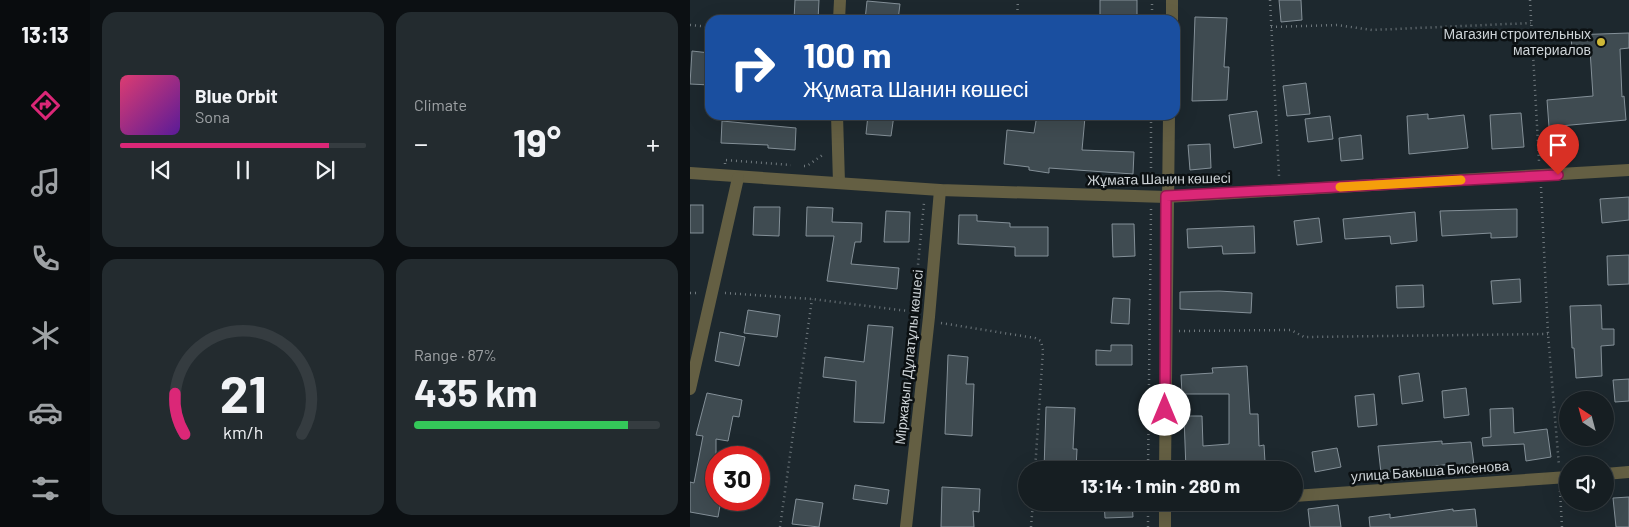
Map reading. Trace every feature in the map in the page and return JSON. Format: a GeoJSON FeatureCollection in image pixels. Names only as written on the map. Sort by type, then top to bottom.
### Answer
{"type":"FeatureCollection","features":[{"type":"Feature","properties":{"kind":"street"},"geometry":{"type":"LineString","coordinates":[[839,15],[840,0]]}},
{"type":"Feature","properties":{"kind":"street"},"geometry":{"type":"LineString","coordinates":[[1172,0],[1172,15]]}},
{"type":"Feature","properties":{"kind":"street"},"geometry":{"type":"LineString","coordinates":[[837,120],[839,183]]}},
{"type":"Feature","properties":{"kind":"street"},"geometry":{"type":"LineString","coordinates":[[1165,461],[1166,196],[1169,120]]}},
{"type":"Feature","properties":{"kind":"street","name":"Жұмата Шанин көшесі"},"geometry":{"type":"LineString","coordinates":[[690,173],[738,178],[940,190],[1166,196],[1629,170]]}},
{"type":"Feature","properties":{"kind":"street"},"geometry":{"type":"LineString","coordinates":[[690,389],[738,178]]}},
{"type":"Feature","properties":{"kind":"street","name":"Міржақып Дұлатұлы көшесі"},"geometry":{"type":"LineString","coordinates":[[906,527],[929,317],[940,190]]}},
{"type":"Feature","properties":{"kind":"street"},"geometry":{"type":"LineString","coordinates":[[1614,473],[1629,472]]}},
{"type":"Feature","properties":{"kind":"street","name":"улица Бакыша Бисенова"},"geometry":{"type":"LineString","coordinates":[[1303,495],[1559,477]]}},
{"type":"Feature","properties":{"kind":"street"},"geometry":{"type":"LineString","coordinates":[[1164,527],[1165,511]]}},
{"type":"Feature","properties":{"kind":"path"},"geometry":{"type":"LineString","coordinates":[[1017,15],[1018,0]]}},
{"type":"Feature","properties":{"kind":"path"},"geometry":{"type":"LineString","coordinates":[[1152,0],[1152,15]]}},
{"type":"Feature","properties":{"kind":"path"},"geometry":{"type":"LineString","coordinates":[[1270,0],[1280,190]]}},
{"type":"Feature","properties":{"kind":"path"},"geometry":{"type":"LineString","coordinates":[[1530,0],[1548,334],[1562,456]]}},
{"type":"Feature","properties":{"kind":"path"},"geometry":{"type":"LineString","coordinates":[[1271,27],[1337,25],[1372,30],[1532,23]]}},
{"type":"Feature","properties":{"kind":"path"},"geometry":{"type":"LineString","coordinates":[[690,25],[705,26]]}},
{"type":"Feature","properties":{"kind":"path"},"geometry":{"type":"LineString","coordinates":[[1148,461],[1151,120]]}},
{"type":"Feature","properties":{"kind":"path"},"geometry":{"type":"LineString","coordinates":[[903,419],[925,189]]}},
{"type":"Feature","properties":{"kind":"path"},"geometry":{"type":"LineString","coordinates":[[711,292],[812,299],[913,310],[940,323],[1035,338],[1041,341],[1044,350],[1036,461]]}},
{"type":"Feature","properties":{"kind":"path"},"geometry":{"type":"LineString","coordinates":[[780,527],[812,299]]}},
{"type":"Feature","properties":{"kind":"path"},"geometry":{"type":"LineString","coordinates":[[1166,331],[1291,330],[1304,337],[1548,334]]}},
{"type":"Feature","properties":{"kind":"path"},"geometry":{"type":"LineString","coordinates":[[1031,527],[1032,511]]}},
{"type":"Feature","properties":{"kind":"path"},"geometry":{"type":"LineString","coordinates":[[1148,511],[1148,527]]}},
{"type":"Feature","properties":{"kind":"path"},"geometry":{"type":"LineString","coordinates":[[1562,527],[1563,511]]}},
{"type":"Feature","properties":{"kind":"building"},"geometry":{"type":"Polygon","coordinates":[[[795,0],[819,0],[818,15],[794,15],[795,0]]]}},
{"type":"Feature","properties":{"kind":"building"},"geometry":{"type":"Polygon","coordinates":[[[1100,0],[1137,0],[1137,15],[1100,15],[1100,0]]]}},
{"type":"Feature","properties":{"kind":"building"},"geometry":{"type":"Polygon","coordinates":[[[1279,0],[1301,0],[1302,20],[1281,22],[1279,0]]]}},
{"type":"Feature","properties":{"kind":"building"},"geometry":{"type":"Polygon","coordinates":[[[867,1],[900,4],[899,15],[866,15],[867,1]]]}},
{"type":"Feature","properties":{"kind":"building"},"geometry":{"type":"Polygon","coordinates":[[[1195,17],[1227,18],[1224,67],[1229,67],[1227,100],[1192,101],[1195,17]]]}},
{"type":"Feature","properties":{"kind":"building"},"geometry":{"type":"Polygon","coordinates":[[[1629,33],[1629,48],[1620,49],[1622,97],[1624,96],[1626,120],[1549,127],[1547,100],[1593,96],[1590,50],[1572,51],[1571,35],[1629,33]]]}},
{"type":"Feature","properties":{"kind":"building"},"geometry":{"type":"Polygon","coordinates":[[[692,51],[705,52],[705,85],[690,84],[692,51]]]}},
{"type":"Feature","properties":{"kind":"building"},"geometry":{"type":"Polygon","coordinates":[[[1306,83],[1310,114],[1287,116],[1283,86],[1306,83]]]}},
{"type":"Feature","properties":{"kind":"building"},"geometry":{"type":"Polygon","coordinates":[[[1257,111],[1262,143],[1234,148],[1229,115],[1257,111]]]}},
{"type":"Feature","properties":{"kind":"building"},"geometry":{"type":"Polygon","coordinates":[[[1521,113],[1524,147],[1492,149],[1490,115],[1521,113]]]}},
{"type":"Feature","properties":{"kind":"building"},"geometry":{"type":"Polygon","coordinates":[[[1428,114],[1428,119],[1464,115],[1468,148],[1409,154],[1407,116],[1428,114]]]}},
{"type":"Feature","properties":{"kind":"building"},"geometry":{"type":"Polygon","coordinates":[[[1330,116],[1333,139],[1308,142],[1305,119],[1330,116]]]}},
{"type":"Feature","properties":{"kind":"building"},"geometry":{"type":"Polygon","coordinates":[[[867,120],[893,120],[891,136],[866,134],[867,120]]]}},
{"type":"Feature","properties":{"kind":"building"},"geometry":{"type":"Polygon","coordinates":[[[1036,120],[1085,120],[1082,150],[1134,152],[1133,174],[1049,168],[1049,173],[1029,170],[1029,167],[1004,164],[1007,130],[1034,133],[1036,120]]]}},
{"type":"Feature","properties":{"kind":"building"},"geometry":{"type":"Polygon","coordinates":[[[722,121],[796,128],[795,150],[768,148],[768,145],[721,143],[722,121]]]}},
{"type":"Feature","properties":{"kind":"building"},"geometry":{"type":"Polygon","coordinates":[[[1361,135],[1363,159],[1341,161],[1339,138],[1361,135]]]}},
{"type":"Feature","properties":{"kind":"building"},"geometry":{"type":"Polygon","coordinates":[[[1210,144],[1211,168],[1190,170],[1188,145],[1210,144]]]}},
{"type":"Feature","properties":{"kind":"building"},"geometry":{"type":"Polygon","coordinates":[[[1629,197],[1629,220],[1602,223],[1600,199],[1629,197]]]}},
{"type":"Feature","properties":{"kind":"building"},"geometry":{"type":"Polygon","coordinates":[[[690,205],[703,205],[703,233],[690,233],[690,205]]]}},
{"type":"Feature","properties":{"kind":"building"},"geometry":{"type":"Polygon","coordinates":[[[754,207],[780,207],[779,236],[753,235],[754,207]]]}},
{"type":"Feature","properties":{"kind":"building"},"geometry":{"type":"Polygon","coordinates":[[[807,207],[833,208],[832,222],[862,223],[861,242],[855,242],[851,264],[899,268],[897,289],[827,281],[834,236],[806,236],[807,207]]]}},
{"type":"Feature","properties":{"kind":"building"},"geometry":{"type":"Polygon","coordinates":[[[1517,209],[1517,237],[1491,238],[1491,233],[1442,236],[1440,211],[1517,209]]]}},
{"type":"Feature","properties":{"kind":"building"},"geometry":{"type":"Polygon","coordinates":[[[886,211],[910,212],[909,242],[884,242],[886,211]]]}},
{"type":"Feature","properties":{"kind":"building"},"geometry":{"type":"Polygon","coordinates":[[[1415,212],[1417,241],[1391,244],[1390,236],[1345,239],[1343,219],[1415,212]]]}},
{"type":"Feature","properties":{"kind":"building"},"geometry":{"type":"Polygon","coordinates":[[[959,215],[977,215],[977,221],[1010,223],[1010,227],[1048,227],[1048,256],[1015,256],[1015,247],[958,244],[959,215]]]}},
{"type":"Feature","properties":{"kind":"building"},"geometry":{"type":"Polygon","coordinates":[[[1319,218],[1322,242],[1297,245],[1294,221],[1319,218]]]}},
{"type":"Feature","properties":{"kind":"building"},"geometry":{"type":"Polygon","coordinates":[[[1112,224],[1134,224],[1135,256],[1113,257],[1112,224]]]}},
{"type":"Feature","properties":{"kind":"building"},"geometry":{"type":"Polygon","coordinates":[[[1254,226],[1255,253],[1223,254],[1222,246],[1188,248],[1187,229],[1254,226]]]}},
{"type":"Feature","properties":{"kind":"building"},"geometry":{"type":"Polygon","coordinates":[[[1629,255],[1629,284],[1608,285],[1607,256],[1629,255]]]}},
{"type":"Feature","properties":{"kind":"building"},"geometry":{"type":"Polygon","coordinates":[[[1520,279],[1521,302],[1493,304],[1491,281],[1520,279]]]}},
{"type":"Feature","properties":{"kind":"building"},"geometry":{"type":"Polygon","coordinates":[[[1423,285],[1424,307],[1397,308],[1396,286],[1423,285]]]}},
{"type":"Feature","properties":{"kind":"building"},"geometry":{"type":"Polygon","coordinates":[[[1219,291],[1252,293],[1251,313],[1180,309],[1180,292],[1219,291]]]}},
{"type":"Feature","properties":{"kind":"building"},"geometry":{"type":"Polygon","coordinates":[[[1113,298],[1130,299],[1129,324],[1111,323],[1113,298]]]}},
{"type":"Feature","properties":{"kind":"building"},"geometry":{"type":"Polygon","coordinates":[[[1601,305],[1602,329],[1614,329],[1614,345],[1601,346],[1602,376],[1576,378],[1570,306],[1601,305]]]}},
{"type":"Feature","properties":{"kind":"building"},"geometry":{"type":"Polygon","coordinates":[[[748,310],[780,315],[777,337],[744,333],[748,310]]]}},
{"type":"Feature","properties":{"kind":"building"},"geometry":{"type":"Polygon","coordinates":[[[868,325],[893,327],[884,423],[854,422],[856,381],[823,377],[825,357],[864,362],[868,325]]]}},
{"type":"Feature","properties":{"kind":"building"},"geometry":{"type":"Polygon","coordinates":[[[720,332],[745,337],[739,366],[715,361],[720,332]]]}},
{"type":"Feature","properties":{"kind":"building"},"geometry":{"type":"Polygon","coordinates":[[[1111,345],[1132,345],[1132,365],[1096,365],[1096,350],[1111,351],[1111,345]]]}},
{"type":"Feature","properties":{"kind":"building"},"geometry":{"type":"Polygon","coordinates":[[[948,355],[968,357],[966,384],[974,384],[972,436],[945,434],[948,355]]]}},
{"type":"Feature","properties":{"kind":"building"},"geometry":{"type":"Polygon","coordinates":[[[1247,366],[1250,414],[1258,414],[1259,446],[1264,445],[1265,461],[1186,461],[1184,416],[1202,416],[1203,446],[1229,444],[1229,394],[1182,394],[1181,375],[1213,373],[1212,368],[1247,366]]]}},
{"type":"Feature","properties":{"kind":"building"},"geometry":{"type":"Polygon","coordinates":[[[1419,373],[1423,401],[1402,404],[1399,376],[1419,373]]]}},
{"type":"Feature","properties":{"kind":"building"},"geometry":{"type":"Polygon","coordinates":[[[1629,379],[1629,401],[1615,402],[1613,380],[1629,379]]]}},
{"type":"Feature","properties":{"kind":"building"},"geometry":{"type":"Polygon","coordinates":[[[1466,388],[1469,415],[1444,418],[1442,391],[1466,388]]]}},
{"type":"Feature","properties":{"kind":"building"},"geometry":{"type":"Polygon","coordinates":[[[707,393],[742,400],[739,417],[733,416],[728,441],[716,439],[716,446],[705,446],[705,511],[719,511],[718,517],[690,512],[690,482],[694,483],[703,436],[696,435],[707,393]]]}},
{"type":"Feature","properties":{"kind":"building"},"geometry":{"type":"Polygon","coordinates":[[[1374,394],[1377,425],[1358,427],[1355,396],[1374,394]]]}},
{"type":"Feature","properties":{"kind":"building"},"geometry":{"type":"Polygon","coordinates":[[[1046,407],[1075,408],[1073,449],[1077,449],[1076,461],[1044,461],[1046,407]]]}},
{"type":"Feature","properties":{"kind":"building"},"geometry":{"type":"Polygon","coordinates":[[[1513,408],[1514,433],[1547,429],[1551,457],[1526,461],[1524,444],[1483,446],[1482,438],[1491,437],[1490,409],[1513,408]]]}},
{"type":"Feature","properties":{"kind":"building"},"geometry":{"type":"Polygon","coordinates":[[[1442,441],[1442,444],[1471,442],[1474,465],[1452,467],[1451,464],[1381,473],[1378,446],[1442,441]]]}},
{"type":"Feature","properties":{"kind":"building"},"geometry":{"type":"Polygon","coordinates":[[[1337,448],[1341,467],[1315,472],[1312,452],[1337,448]]]}},
{"type":"Feature","properties":{"kind":"building"},"geometry":{"type":"Polygon","coordinates":[[[855,485],[889,490],[887,504],[853,499],[855,485]]]}},
{"type":"Feature","properties":{"kind":"building"},"geometry":{"type":"Polygon","coordinates":[[[942,487],[980,489],[979,512],[973,511],[974,527],[941,527],[942,487]]]}},
{"type":"Feature","properties":{"kind":"building"},"geometry":{"type":"Polygon","coordinates":[[[1629,497],[1629,527],[1616,527],[1614,498],[1629,497]]]}},
{"type":"Feature","properties":{"kind":"building"},"geometry":{"type":"Polygon","coordinates":[[[796,499],[823,503],[819,527],[792,524],[796,499]]]}},
{"type":"Feature","properties":{"kind":"building"},"geometry":{"type":"Polygon","coordinates":[[[1338,505],[1341,527],[1310,527],[1308,509],[1338,505]]]}},
{"type":"Feature","properties":{"kind":"building"},"geometry":{"type":"Polygon","coordinates":[[[1453,509],[1453,511],[1475,509],[1477,527],[1370,527],[1369,517],[1390,514],[1390,518],[1453,509]]]}},
{"type":"Feature","properties":{"kind":"building"},"geometry":{"type":"Polygon","coordinates":[[[1105,511],[1133,511],[1133,517],[1105,518],[1105,511]]]}},
{"type":"Feature","properties":{"kind":"slow traffic"},"geometry":{"type":"LineString","coordinates":[[1340,187],[1461,180]]}},
{"type":"Feature","properties":{"kind":"place","name":"Магазин строительных материалов"},"geometry":{"type":"Point","coordinates":[1601,42]}},
{"type":"Feature","properties":{"kind":"route"},"geometry":{"type":"LineString","coordinates":[[1165,410],[1166,196],[1558,175]]}}]}
